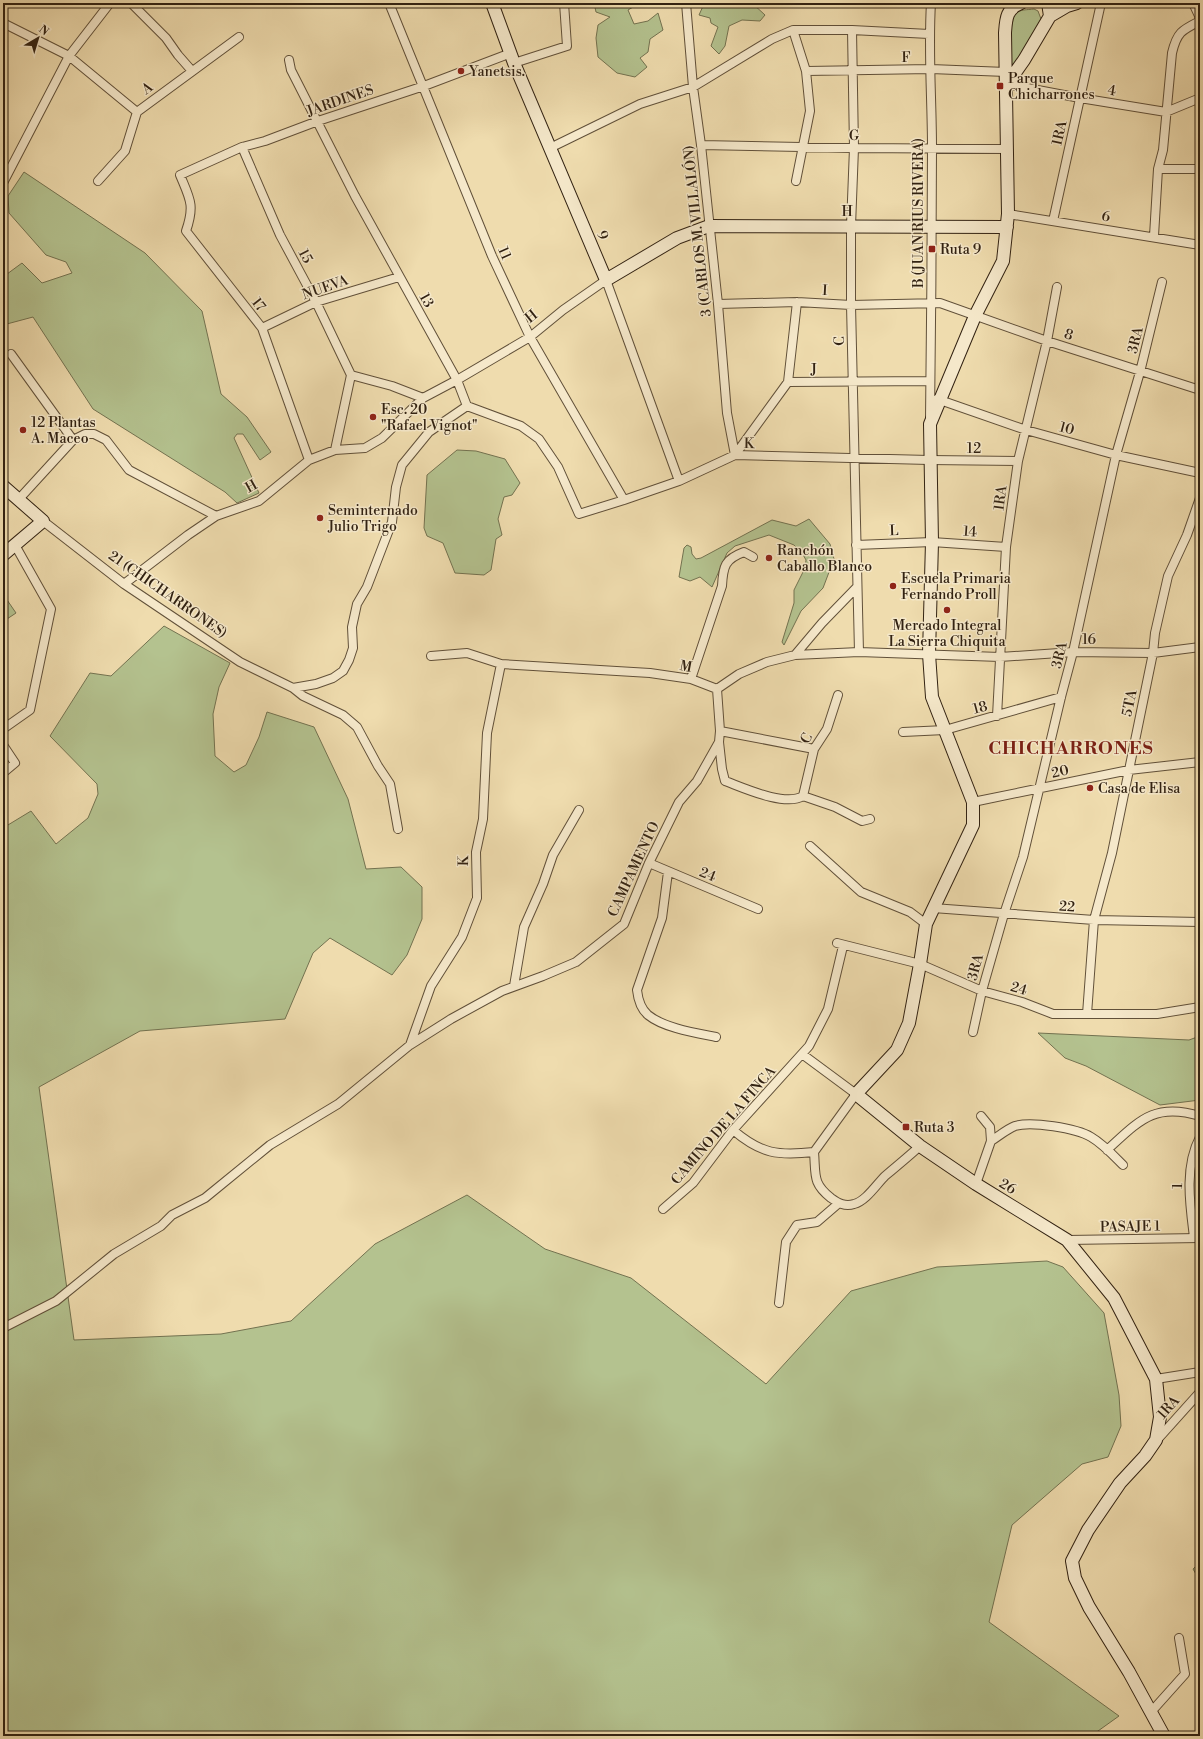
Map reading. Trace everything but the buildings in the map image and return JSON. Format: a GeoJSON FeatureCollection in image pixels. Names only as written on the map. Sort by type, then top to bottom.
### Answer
{"type":"FeatureCollection","features":[{"type":"Feature","properties":{"kind":"street"},"geometry":{"type":"LineString","coordinates":[[3,183],[69,56],[110,3]]}},
{"type":"Feature","properties":{"kind":"street"},"geometry":{"type":"LineString","coordinates":[[131,3],[166,38],[192,71]]}},
{"type":"Feature","properties":{"kind":"street","name":"11"},"geometry":{"type":"LineString","coordinates":[[389,3],[492,256],[530,337],[624,500]]}},
{"type":"Feature","properties":{"kind":"street","name":"9"},"geometry":{"type":"LineString","coordinates":[[492,3],[550,148],[606,280],[679,480]]}},
{"type":"Feature","properties":{"kind":"street","name":"JARDINES"},"geometry":{"type":"LineString","coordinates":[[180,175],[242,147],[265,141],[318,121],[513,58],[567,46],[564,3]]}},
{"type":"Feature","properties":{"kind":"street","name":"3 (CARLOS M. VILLALÓN)"},"geometry":{"type":"LineString","coordinates":[[686,3],[693,87],[701,145],[718,304],[727,413],[735,456]]}},
{"type":"Feature","properties":{"kind":"street","name":"B (JUAN RIUS RIVERA)"},"geometry":{"type":"LineString","coordinates":[[931,3],[929,34],[932,148],[930,381],[935,399]]}},
{"type":"Feature","properties":{"kind":"street"},"geometry":{"type":"LineString","coordinates":[[920,1146],[855,1204],[847,1205],[839,1203],[824,1192],[816,1183],[814,1152],[856,1094],[897,1050],[909,1023],[926,924],[973,825],[973,802],[932,697],[929,654],[932,542],[929,460],[930,424],[935,399],[974,316],[1003,261],[1008,214],[1006,16],[1014,6],[1021,3]]}},
{"type":"Feature","properties":{"kind":"street"},"geometry":{"type":"LineString","coordinates":[[1048,3],[1050,16]]}},
{"type":"Feature","properties":{"kind":"street"},"geometry":{"type":"LineString","coordinates":[[1006,78],[1024,60],[1050,16],[1067,6],[1077,3]]}},
{"type":"Feature","properties":{"kind":"street","name":"1RA"},"geometry":{"type":"LineString","coordinates":[[1053,221],[1101,3]]}},
{"type":"Feature","properties":{"kind":"street"},"geometry":{"type":"LineString","coordinates":[[1154,236],[1158,169],[1163,150],[1172,52],[1175,38],[1182,30],[1200,19],[1193,3]]}},
{"type":"Feature","properties":{"kind":"street"},"geometry":{"type":"LineString","coordinates":[[3,23],[69,56],[137,112]]}},
{"type":"Feature","properties":{"kind":"street"},"geometry":{"type":"LineString","coordinates":[[793,30],[806,71],[810,111],[796,182]]}},
{"type":"Feature","properties":{"kind":"street"},"geometry":{"type":"LineString","coordinates":[[550,148],[640,104],[693,87],[772,39],[793,30],[852,30],[929,34]]}},
{"type":"Feature","properties":{"kind":"street","name":"C"},"geometry":{"type":"LineString","coordinates":[[852,30],[854,148],[851,226],[851,305],[856,588],[859,652]]}},
{"type":"Feature","properties":{"kind":"street","name":"A"},"geometry":{"type":"LineString","coordinates":[[98,181],[125,150],[137,112],[239,37]]}},
{"type":"Feature","properties":{"kind":"street","name":"13"},"geometry":{"type":"LineString","coordinates":[[289,60],[292,70],[355,196],[456,380],[468,406]]}},
{"type":"Feature","properties":{"kind":"street","name":"F"},"geometry":{"type":"LineString","coordinates":[[806,71],[931,69],[1006,78]]}},
{"type":"Feature","properties":{"kind":"street","name":"4"},"geometry":{"type":"LineString","coordinates":[[1006,78],[1080,98],[1166,112]]}},
{"type":"Feature","properties":{"kind":"street"},"geometry":{"type":"LineString","coordinates":[[1166,112],[1200,98]]}},
{"type":"Feature","properties":{"kind":"street","name":"G"},"geometry":{"type":"LineString","coordinates":[[701,145],[1007,149]]}},
{"type":"Feature","properties":{"kind":"street","name":"15"},"geometry":{"type":"LineString","coordinates":[[242,147],[280,235],[316,302],[351,375]]}},
{"type":"Feature","properties":{"kind":"street"},"geometry":{"type":"LineString","coordinates":[[1158,169],[1200,169]]}},
{"type":"Feature","properties":{"kind":"street","name":"17"},"geometry":{"type":"LineString","coordinates":[[180,175],[190,199],[191,215],[186,231],[262,328],[309,460]]}},
{"type":"Feature","properties":{"kind":"street","name":"6"},"geometry":{"type":"LineString","coordinates":[[1008,214],[1154,236],[1200,245]]}},
{"type":"Feature","properties":{"kind":"street","name":"H"},"geometry":{"type":"LineString","coordinates":[[124,584],[188,535],[216,516],[259,501],[309,460],[335,450],[365,448],[382,438],[423,398],[530,337],[563,310],[606,280],[677,238],[709,226],[1007,227]]}},
{"type":"Feature","properties":{"kind":"street","name":"NUEVA"},"geometry":{"type":"LineString","coordinates":[[262,328],[316,302],[399,277]]}},
{"type":"Feature","properties":{"kind":"street","name":"3RA"},"geometry":{"type":"LineString","coordinates":[[974,1032],[982,991],[1004,914],[1023,857],[1073,652],[1116,455],[1140,372],[1162,282]]}},
{"type":"Feature","properties":{"kind":"street","name":"1RA"},"geometry":{"type":"LineString","coordinates":[[997,716],[1006,547],[1018,461],[1047,341],[1057,287]]}},
{"type":"Feature","properties":{"kind":"street"},"geometry":{"type":"LineString","coordinates":[[735,456],[788,382],[797,302]]}},
{"type":"Feature","properties":{"kind":"street","name":"I"},"geometry":{"type":"LineString","coordinates":[[718,304],[797,302],[851,305],[930,304]]}},
{"type":"Feature","properties":{"kind":"street","name":"8"},"geometry":{"type":"LineString","coordinates":[[930,304],[940,303],[1047,341],[1200,390]]}},
{"type":"Feature","properties":{"kind":"street"},"geometry":{"type":"LineString","coordinates":[[11,354],[73,440]]}},
{"type":"Feature","properties":{"kind":"street"},"geometry":{"type":"LineString","coordinates":[[335,450],[351,375],[392,386],[423,398]]}},
{"type":"Feature","properties":{"kind":"street","name":"J"},"geometry":{"type":"LineString","coordinates":[[788,382],[853,383],[930,381]]}},
{"type":"Feature","properties":{"kind":"street","name":"10"},"geometry":{"type":"LineString","coordinates":[[935,399],[1026,430],[1116,455],[1200,474]]}},
{"type":"Feature","properties":{"kind":"street"},"geometry":{"type":"LineString","coordinates":[[293,688],[316,684],[333,678],[343,671],[353,648],[352,627],[358,604],[367,587],[392,522],[396,487],[402,465],[429,432],[468,406]]}},
{"type":"Feature","properties":{"kind":"street","name":"K"},"geometry":{"type":"LineString","coordinates":[[468,406],[521,426],[539,439],[558,467],[579,514],[624,500],[679,480],[735,456],[929,460]]}},
{"type":"Feature","properties":{"kind":"street"},"geometry":{"type":"LineString","coordinates":[[19,499],[73,440],[85,434],[94,434],[106,440],[130,470],[216,516]]}},
{"type":"Feature","properties":{"kind":"street","name":"12"},"geometry":{"type":"LineString","coordinates":[[929,460],[1018,461]]}},
{"type":"Feature","properties":{"kind":"street","name":"21 (CHICHARRONES)"},"geometry":{"type":"LineString","coordinates":[[3,486],[43,521],[124,584],[240,662],[293,688],[303,696],[343,715],[357,727],[378,766],[390,784],[398,829]]}},
{"type":"Feature","properties":{"kind":"street","name":"5TA"},"geometry":{"type":"LineString","coordinates":[[1087,1014],[1094,920],[1112,853],[1153,653],[1154,633],[1168,576],[1200,498]]}},
{"type":"Feature","properties":{"kind":"street"},"geometry":{"type":"LineString","coordinates":[[3,556],[43,521]]}},
{"type":"Feature","properties":{"kind":"street","name":"L"},"geometry":{"type":"LineString","coordinates":[[856,545],[932,542]]}},
{"type":"Feature","properties":{"kind":"street","name":"14"},"geometry":{"type":"LineString","coordinates":[[932,542],[1006,547]]}},
{"type":"Feature","properties":{"kind":"street"},"geometry":{"type":"LineString","coordinates":[[3,729],[30,710],[51,609],[15,545]]}},
{"type":"Feature","properties":{"kind":"street"},"geometry":{"type":"LineString","coordinates":[[691,679],[722,586],[722,571],[727,562],[733,556],[744,552],[753,557]]}},
{"type":"Feature","properties":{"kind":"street"},"geometry":{"type":"LineString","coordinates":[[795,655],[822,623],[856,588]]}},
{"type":"Feature","properties":{"kind":"street","name":"16"},"geometry":{"type":"LineString","coordinates":[[929,654],[1000,657],[1073,652],[1153,653],[1200,647]]}},
{"type":"Feature","properties":{"kind":"street"},"geometry":{"type":"LineString","coordinates":[[717,689],[739,674],[767,662],[795,655],[859,652],[929,654]]}},
{"type":"Feature","properties":{"kind":"street","name":"M"},"geometry":{"type":"LineString","coordinates":[[431,656],[467,653],[501,664],[650,673],[691,679],[717,689]]}},
{"type":"Feature","properties":{"kind":"street","name":"K"},"geometry":{"type":"LineString","coordinates":[[410,1045],[431,986],[462,938],[477,898],[476,852],[483,819],[487,733],[501,664]]}},
{"type":"Feature","properties":{"kind":"street","name":"CAMPAMENTO"},"geometry":{"type":"LineString","coordinates":[[3,1328],[56,1301],[114,1254],[161,1226],[172,1215],[205,1198],[270,1145],[338,1104],[410,1045],[451,1019],[502,991],[576,962],[624,924],[649,863],[679,802],[697,781],[719,742],[720,731],[717,689]]}},
{"type":"Feature","properties":{"kind":"street","name":"C"},"geometry":{"type":"LineString","coordinates":[[803,796],[814,749],[827,729],[838,695]]}},
{"type":"Feature","properties":{"kind":"street","name":"18"},"geometry":{"type":"LineString","coordinates":[[903,732],[945,730],[1061,697]]}},
{"type":"Feature","properties":{"kind":"street"},"geometry":{"type":"LineString","coordinates":[[720,731],[814,749]]}},
{"type":"Feature","properties":{"kind":"street"},"geometry":{"type":"LineString","coordinates":[[719,742],[722,769],[725,780],[755,793],[792,800],[803,796],[835,807],[862,821],[870,819]]}},
{"type":"Feature","properties":{"kind":"street"},"geometry":{"type":"LineString","coordinates":[[3,745],[16,763],[3,773]]}},
{"type":"Feature","properties":{"kind":"street","name":"20"},"geometry":{"type":"LineString","coordinates":[[973,802],[1129,770],[1200,762]]}},
{"type":"Feature","properties":{"kind":"street"},"geometry":{"type":"LineString","coordinates":[[514,986],[524,927],[543,884],[553,855],[579,810]]}},
{"type":"Feature","properties":{"kind":"street"},"geometry":{"type":"LineString","coordinates":[[810,846],[861,892],[910,912],[926,924]]}},
{"type":"Feature","properties":{"kind":"street","name":"24"},"geometry":{"type":"LineString","coordinates":[[649,863],[758,909]]}},
{"type":"Feature","properties":{"kind":"street"},"geometry":{"type":"LineString","coordinates":[[668,872],[662,918],[637,990],[639,1002],[647,1015],[656,1020],[696,1034],[716,1037]]}},
{"type":"Feature","properties":{"kind":"street","name":"22"},"geometry":{"type":"LineString","coordinates":[[933,908],[1094,920],[1200,922]]}},
{"type":"Feature","properties":{"kind":"street","name":"24"},"geometry":{"type":"LineString","coordinates":[[840,945],[920,964],[982,991],[1022,1002],[1053,1014],[1157,1014],[1200,1006]]}},
{"type":"Feature","properties":{"kind":"street","name":"CAMINO DE LA FINCA"},"geometry":{"type":"LineString","coordinates":[[663,1209],[693,1183],[732,1130],[809,1046],[828,1009],[840,945]]}},
{"type":"Feature","properties":{"kind":"street","name":"26"},"geometry":{"type":"LineString","coordinates":[[802,1054],[856,1094],[920,1146],[976,1184],[1067,1240],[1114,1298],[1156,1379]]}},
{"type":"Feature","properties":{"kind":"street"},"geometry":{"type":"LineString","coordinates":[[1107,1150],[1146,1117],[1169,1111],[1200,1116]]}},
{"type":"Feature","properties":{"kind":"street"},"geometry":{"type":"LineString","coordinates":[[976,1184],[991,1141],[990,1126],[982,1116]]}},
{"type":"Feature","properties":{"kind":"street"},"geometry":{"type":"LineString","coordinates":[[991,1141],[1013,1127],[1023,1124],[1036,1124],[1075,1131],[1089,1136],[1123,1165]]}},
{"type":"Feature","properties":{"kind":"street"},"geometry":{"type":"LineString","coordinates":[[732,1130],[748,1143],[769,1152],[791,1155],[814,1152]]}},
{"type":"Feature","properties":{"kind":"street","name":"1"},"geometry":{"type":"LineString","coordinates":[[1197,1238],[1190,1201],[1190,1176],[1194,1150],[1200,1137]]}},
{"type":"Feature","properties":{"kind":"street"},"geometry":{"type":"LineString","coordinates":[[779,1303],[786,1242],[797,1225],[817,1222],[839,1203]]}},
{"type":"Feature","properties":{"kind":"street","name":"PASAJE 1"},"geometry":{"type":"LineString","coordinates":[[1067,1240],[1197,1238]]}},
{"type":"Feature","properties":{"kind":"street"},"geometry":{"type":"LineString","coordinates":[[1164,1736],[1152,1712],[1089,1607],[1074,1578],[1072,1561],[1088,1530],[1120,1484],[1156,1440],[1160,1417],[1156,1379],[1200,1372]]}},
{"type":"Feature","properties":{"kind":"street","name":"1RA"},"geometry":{"type":"LineString","coordinates":[[1156,1440],[1200,1392]]}},
{"type":"Feature","properties":{"kind":"street"},"geometry":{"type":"LineString","coordinates":[[1152,1712],[1185,1674],[1179,1638]]}},
{"type":"Feature","properties":{"kind":"green space"},"geometry":{"type":"Polygon","coordinates":[[[594,3],[640,3],[628,10],[634,24],[648,21],[658,13],[663,30],[650,39],[648,52],[640,58],[647,67],[635,77],[617,73],[598,57],[596,38],[598,25],[610,17],[596,12],[594,3]]]}},
{"type":"Feature","properties":{"kind":"green space"},"geometry":{"type":"Polygon","coordinates":[[[752,3],[765,15],[760,21],[742,20],[729,26],[725,46],[719,54],[711,46],[718,27],[711,23],[710,18],[699,15],[704,4],[752,3]]]}},
{"type":"Feature","properties":{"kind":"green space"},"geometry":{"type":"Polygon","coordinates":[[[1034,9],[1038,11],[1041,19],[1019,62],[1011,68],[1010,32],[1013,18],[1019,11],[1034,9]]]}},
{"type":"Feature","properties":{"kind":"green space"},"geometry":{"type":"Polygon","coordinates":[[[24,172],[145,253],[202,311],[221,394],[247,417],[271,452],[260,460],[243,434],[237,434],[234,438],[259,493],[237,503],[225,492],[93,409],[33,317],[3,325],[3,277],[22,263],[42,283],[72,273],[66,262],[46,255],[9,213],[8,196],[24,172]]]}},
{"type":"Feature","properties":{"kind":"green space"},"geometry":{"type":"Polygon","coordinates":[[[457,450],[476,451],[505,459],[520,483],[512,495],[504,497],[498,519],[502,535],[496,539],[491,570],[484,575],[455,573],[443,543],[427,536],[424,528],[427,475],[457,450]]]}},
{"type":"Feature","properties":{"kind":"green space"},"geometry":{"type":"Polygon","coordinates":[[[809,519],[830,544],[834,559],[823,588],[801,611],[784,645],[782,642],[794,603],[794,590],[805,568],[806,560],[802,553],[794,545],[769,535],[735,546],[727,553],[712,587],[700,577],[690,581],[679,577],[684,548],[687,545],[691,547],[692,554],[696,559],[701,558],[772,520],[796,526],[809,519]]]}},
{"type":"Feature","properties":{"kind":"green space"},"geometry":{"type":"Polygon","coordinates":[[[3,594],[16,613],[7,619],[3,613],[3,594]]]}},
{"type":"Feature","properties":{"kind":"green space"},"geometry":{"type":"Polygon","coordinates":[[[164,626],[230,663],[219,687],[213,714],[215,756],[234,772],[246,765],[259,737],[267,712],[314,727],[348,799],[366,869],[401,867],[422,887],[422,919],[407,955],[392,975],[330,938],[313,953],[285,1019],[140,1031],[39,1087],[74,1340],[221,1334],[291,1321],[375,1244],[467,1195],[545,1249],[631,1278],[766,1384],[851,1291],[937,1267],[1047,1261],[1063,1267],[1104,1313],[1119,1395],[1121,1426],[1108,1457],[1082,1464],[1012,1525],[989,1622],[1119,1716],[1091,1736],[3,1736],[3,828],[31,811],[56,844],[88,818],[98,794],[97,784],[50,736],[90,673],[111,676],[164,626]]]}},
{"type":"Feature","properties":{"kind":"green space"},"geometry":{"type":"Polygon","coordinates":[[[1038,1033],[1189,1040],[1200,1036],[1200,1100],[1160,1105],[1086,1066],[1065,1058],[1038,1033]]]}},
{"type":"Feature","properties":{"kind":"green space"},"geometry":{"type":"Polygon","coordinates":[[[1200,1562],[1200,1581],[1193,1569],[1200,1562]]]}},
{"type":"Feature","properties":{"kind":"place","name":"Yanetsis."},"geometry":{"type":"Point","coordinates":[461,71]}},
{"type":"Feature","properties":{"kind":"place","name":"Parque Chicharrones"},"geometry":{"type":"Point","coordinates":[1000,86]}},
{"type":"Feature","properties":{"kind":"place","name":"Ruta 9"},"geometry":{"type":"Point","coordinates":[932,249]}},
{"type":"Feature","properties":{"kind":"place","name":"Esc. 20 \"Rafael Vignot\""},"geometry":{"type":"Point","coordinates":[373,417]}},
{"type":"Feature","properties":{"kind":"place","name":"12 Plantas A. Maceo"},"geometry":{"type":"Point","coordinates":[23,430]}},
{"type":"Feature","properties":{"kind":"place","name":"Seminternado Julio Trigo"},"geometry":{"type":"Point","coordinates":[320,518]}},
{"type":"Feature","properties":{"kind":"place","name":"Ranchón Caballo Blanco"},"geometry":{"type":"Point","coordinates":[769,558]}},
{"type":"Feature","properties":{"kind":"place","name":"Escuela Primaria Fernando Proll"},"geometry":{"type":"Point","coordinates":[893,586]}},
{"type":"Feature","properties":{"kind":"place","name":"Mercado Integral La Sierra Chiquita"},"geometry":{"type":"Point","coordinates":[947,610]}},
{"type":"Feature","properties":{"kind":"place","name":"Casa de Elisa"},"geometry":{"type":"Point","coordinates":[1090,788]}},
{"type":"Feature","properties":{"kind":"place","name":"Ruta 3"},"geometry":{"type":"Point","coordinates":[906,1127]}},
{"type":"Feature","properties":{"kind":"district","name":"CHICHARRONES"},"geometry":{"type":"Point","coordinates":[1071,748]}}]}
